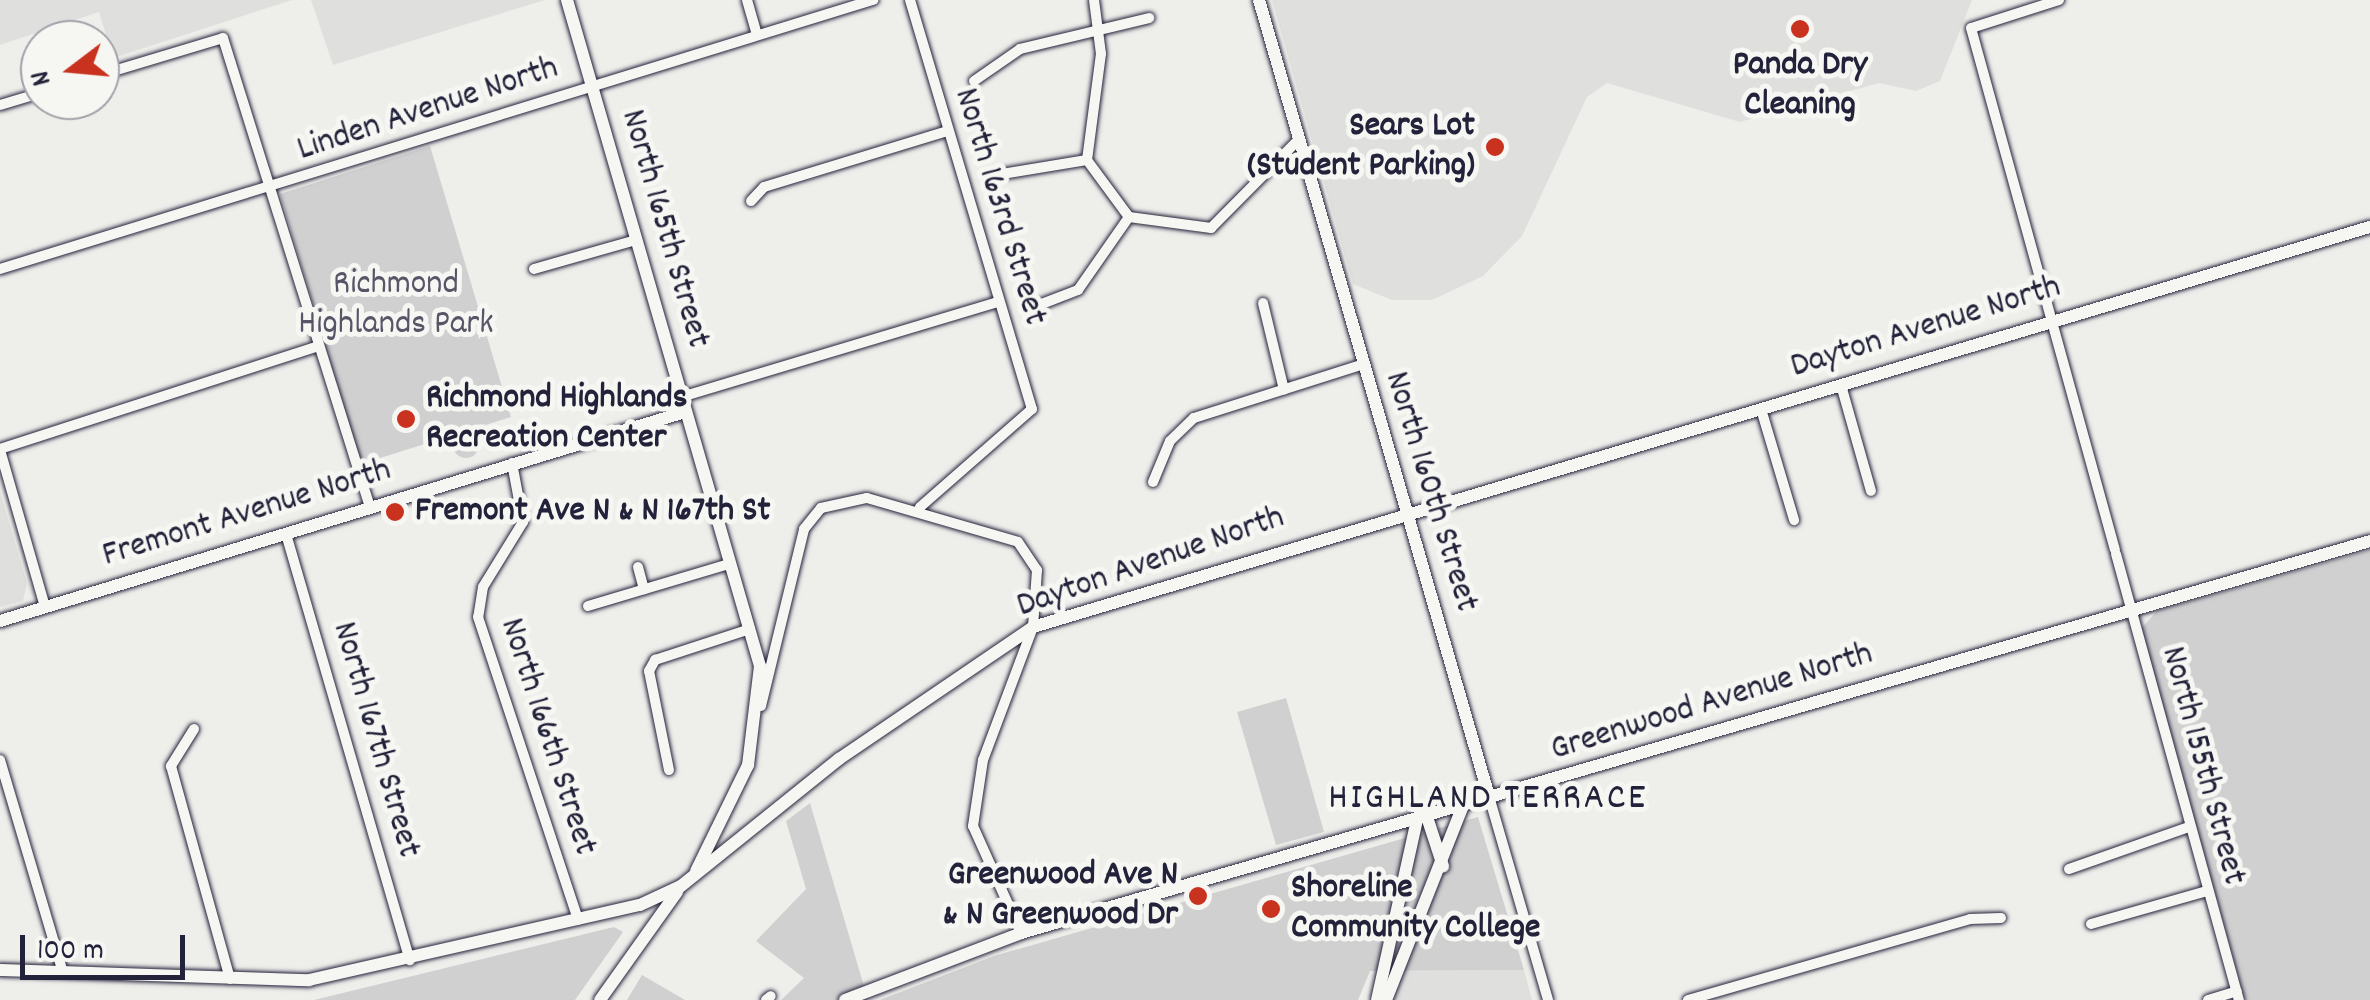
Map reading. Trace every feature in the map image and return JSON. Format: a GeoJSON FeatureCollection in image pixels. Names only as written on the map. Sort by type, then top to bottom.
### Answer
{"type":"FeatureCollection","features":[{"type":"Feature","properties":{"kind":"street","name":"North 165th Street"},"geometry":{"type":"LineString","coordinates":[[566,0],[750,629],[760,706]]}},
{"type":"Feature","properties":{"kind":"street"},"geometry":{"type":"LineString","coordinates":[[747,0],[757,35]]}},
{"type":"Feature","properties":{"kind":"street","name":"Linden Avenue North"},"geometry":{"type":"LineString","coordinates":[[0,269],[272,189],[872,0]]}},
{"type":"Feature","properties":{"kind":"street","name":"North 163rd Street"},"geometry":{"type":"LineString","coordinates":[[910,0],[1032,410],[1021,426],[920,507]]}},
{"type":"Feature","properties":{"kind":"street"},"geometry":{"type":"LineString","coordinates":[[1094,0],[1100,34],[1087,160],[1129,217],[1211,228],[1299,139]]}},
{"type":"Feature","properties":{"kind":"street","name":"North 160th Street"},"geometry":{"type":"LineString","coordinates":[[1259,0],[1361,365],[1548,1000]]}},
{"type":"Feature","properties":{"kind":"street","name":"North 155th Street"},"geometry":{"type":"LineString","coordinates":[[2059,0],[1971,28],[2206,892],[2238,996]]}},
{"type":"Feature","properties":{"kind":"street"},"geometry":{"type":"LineString","coordinates":[[974,81],[1020,49],[1100,34],[1149,18]]}},
{"type":"Feature","properties":{"kind":"street"},"geometry":{"type":"LineString","coordinates":[[120,69],[223,38],[370,508]]}},
{"type":"Feature","properties":{"kind":"street"},"geometry":{"type":"LineString","coordinates":[[751,201],[764,187],[947,132]]}},
{"type":"Feature","properties":{"kind":"street"},"geometry":{"type":"LineString","coordinates":[[996,175],[1087,160]]}},
{"type":"Feature","properties":{"kind":"street"},"geometry":{"type":"LineString","coordinates":[[1039,305],[1078,290],[1129,217]]}},
{"type":"Feature","properties":{"kind":"street","name":"Dayton Avenue North"},"geometry":{"type":"LineString","coordinates":[[0,970],[309,980],[410,961],[635,906],[681,886],[747,833],[1033,627],[1406,512],[2370,227]]}},
{"type":"Feature","properties":{"kind":"street"},"geometry":{"type":"LineString","coordinates":[[534,269],[636,240]]}},
{"type":"Feature","properties":{"kind":"street"},"geometry":{"type":"LineString","coordinates":[[680,397],[998,302]]}},
{"type":"Feature","properties":{"kind":"street"},"geometry":{"type":"LineString","coordinates":[[1263,303],[1284,390]]}},
{"type":"Feature","properties":{"kind":"street"},"geometry":{"type":"LineString","coordinates":[[45,607],[0,450],[318,346]]}},
{"type":"Feature","properties":{"kind":"street"},"geometry":{"type":"LineString","coordinates":[[1152,482],[1170,441],[1194,418],[1361,365]]}},
{"type":"Feature","properties":{"kind":"street"},"geometry":{"type":"LineString","coordinates":[[1841,386],[1871,491]]}},
{"type":"Feature","properties":{"kind":"street"},"geometry":{"type":"LineString","coordinates":[[1762,409],[1794,520]]}},
{"type":"Feature","properties":{"kind":"street","name":"Fremont Avenue North"},"geometry":{"type":"LineString","coordinates":[[0,622],[685,412]]}},
{"type":"Feature","properties":{"kind":"street","name":"North 166th Street"},"geometry":{"type":"LineString","coordinates":[[512,463],[523,522],[484,586],[478,617],[578,920]]}},
{"type":"Feature","properties":{"kind":"street"},"geometry":{"type":"LineString","coordinates":[[696,873],[724,820],[760,706],[804,529],[842,501],[920,507],[1031,555],[1033,627],[983,760],[973,826],[1021,933]]}},
{"type":"Feature","properties":{"kind":"street","name":"North 167th Street"},"geometry":{"type":"LineString","coordinates":[[286,534],[410,961]]}},
{"type":"Feature","properties":{"kind":"street","name":"Greenwood Avenue North"},"geometry":{"type":"LineString","coordinates":[[845,1000],[1021,933],[1490,800],[2131,608],[2370,541]]}},
{"type":"Feature","properties":{"kind":"street"},"geometry":{"type":"LineString","coordinates":[[588,606],[729,564]]}},
{"type":"Feature","properties":{"kind":"street"},"geometry":{"type":"LineString","coordinates":[[638,567],[644,589]]}},
{"type":"Feature","properties":{"kind":"street"},"geometry":{"type":"LineString","coordinates":[[670,770],[650,671],[664,654],[750,629]]}},
{"type":"Feature","properties":{"kind":"street"},"geometry":{"type":"LineString","coordinates":[[194,730],[171,766],[230,979]]}},
{"type":"Feature","properties":{"kind":"street"},"geometry":{"type":"LineString","coordinates":[[0,760],[63,973]]}},
{"type":"Feature","properties":{"kind":"street"},"geometry":{"type":"LineString","coordinates":[[1386,1000],[1443,866],[1462,808]]}},
{"type":"Feature","properties":{"kind":"street"},"geometry":{"type":"LineString","coordinates":[[1422,818],[1443,866]]}},
{"type":"Feature","properties":{"kind":"street"},"geometry":{"type":"LineString","coordinates":[[1377,1000],[1422,818]]}},
{"type":"Feature","properties":{"kind":"street"},"geometry":{"type":"LineString","coordinates":[[724,820],[747,833]]}},
{"type":"Feature","properties":{"kind":"street"},"geometry":{"type":"LineString","coordinates":[[2069,870],[2189,828]]}},
{"type":"Feature","properties":{"kind":"street"},"geometry":{"type":"LineString","coordinates":[[600,1000],[647,928],[681,886]]}},
{"type":"Feature","properties":{"kind":"street"},"geometry":{"type":"LineString","coordinates":[[2092,924],[2206,892]]}},
{"type":"Feature","properties":{"kind":"street"},"geometry":{"type":"LineString","coordinates":[[635,906],[647,928]]}},
{"type":"Feature","properties":{"kind":"street"},"geometry":{"type":"LineString","coordinates":[[1688,1000],[1970,918],[2001,918]]}},
{"type":"Feature","properties":{"kind":"street"},"geometry":{"type":"LineString","coordinates":[[2208,1000],[2238,996]]}},
{"type":"Feature","properties":{"kind":"shaded area"},"geometry":{"type":"Polygon","coordinates":[[[0,0],[292,0],[120,56],[120,20],[101,20],[99,12],[75,20],[20,20],[20,38],[0,45],[0,0]]]}},
{"type":"Feature","properties":{"kind":"shaded area"},"geometry":{"type":"Polygon","coordinates":[[[311,0],[545,0],[333,65],[311,0]]]}},
{"type":"Feature","properties":{"kind":"shaded area"},"geometry":{"type":"Polygon","coordinates":[[[1272,0],[1972,0],[1940,81],[1916,91],[1879,83],[1740,122],[1607,83],[1587,97],[1522,236],[1483,276],[1432,300],[1392,300],[1353,284],[1272,0]]]}},
{"type":"Feature","properties":{"kind":"shaded area"},"geometry":{"type":"Polygon","coordinates":[[[0,492],[27,583],[23,601],[0,607],[0,492]]]}},
{"type":"Feature","properties":{"kind":"shaded area"},"geometry":{"type":"Polygon","coordinates":[[[1524,970],[1532,1000],[1392,1000],[1402,971],[1524,970]]]}},
{"type":"Feature","properties":{"kind":"green space","name":"Richmond Highlands Park"},"geometry":{"type":"Polygon","coordinates":[[[430,146],[511,417],[361,464],[280,194],[430,146]]]}},
{"type":"Feature","properties":{"kind":"green space"},"geometry":{"type":"Polygon","coordinates":[[[466,432],[475,436],[479,445],[475,454],[466,458],[457,454],[453,445],[457,436],[466,432]]]}},
{"type":"Feature","properties":{"kind":"green space"},"geometry":{"type":"Polygon","coordinates":[[[2370,550],[2370,1000],[2245,1000],[2141,629],[2157,611],[2370,550]]]}},
{"type":"Feature","properties":{"kind":"green space"},"geometry":{"type":"Polygon","coordinates":[[[1286,698],[1324,832],[1276,845],[1237,712],[1286,698]]]}},
{"type":"Feature","properties":{"kind":"green space"},"geometry":{"type":"Polygon","coordinates":[[[810,803],[868,1000],[781,1000],[804,978],[756,941],[806,889],[786,821],[810,803]]]}},
{"type":"Feature","properties":{"kind":"green space","name":"Shoreline Community College"},"geometry":{"type":"Polygon","coordinates":[[[1478,817],[1524,970],[1370,971],[1358,1000],[880,1000],[994,956],[1478,817]]]}},
{"type":"Feature","properties":{"kind":"green space"},"geometry":{"type":"Polygon","coordinates":[[[614,927],[623,932],[575,1000],[314,1000],[614,927]]]}},
{"type":"Feature","properties":{"kind":"green space"},"geometry":{"type":"Polygon","coordinates":[[[642,975],[685,1000],[627,1000],[642,975]]]}},
{"type":"Feature","properties":{"kind":"place","name":"Panda Dry Cleaning"},"geometry":{"type":"Point","coordinates":[1800,29]}},
{"type":"Feature","properties":{"kind":"place","name":"Sears Lot (Student Parking)"},"geometry":{"type":"Point","coordinates":[1495,147]}},
{"type":"Feature","properties":{"kind":"place","name":"Richmond Highlands Recreation Center"},"geometry":{"type":"Point","coordinates":[406,419]}},
{"type":"Feature","properties":{"kind":"place","name":"Fremont Ave N & N 167th St"},"geometry":{"type":"Point","coordinates":[395,512]}},
{"type":"Feature","properties":{"kind":"place","name":"Greenwood Ave N & N Greenwood Dr"},"geometry":{"type":"Point","coordinates":[1198,896]}},
{"type":"Feature","properties":{"kind":"place","name":"Shoreline Community College"},"geometry":{"type":"Point","coordinates":[1271,909]}},
{"type":"Feature","properties":{"kind":"district","name":"HIGHLAND TERRACE"},"geometry":{"type":"Point","coordinates":[1488,800]}}]}
